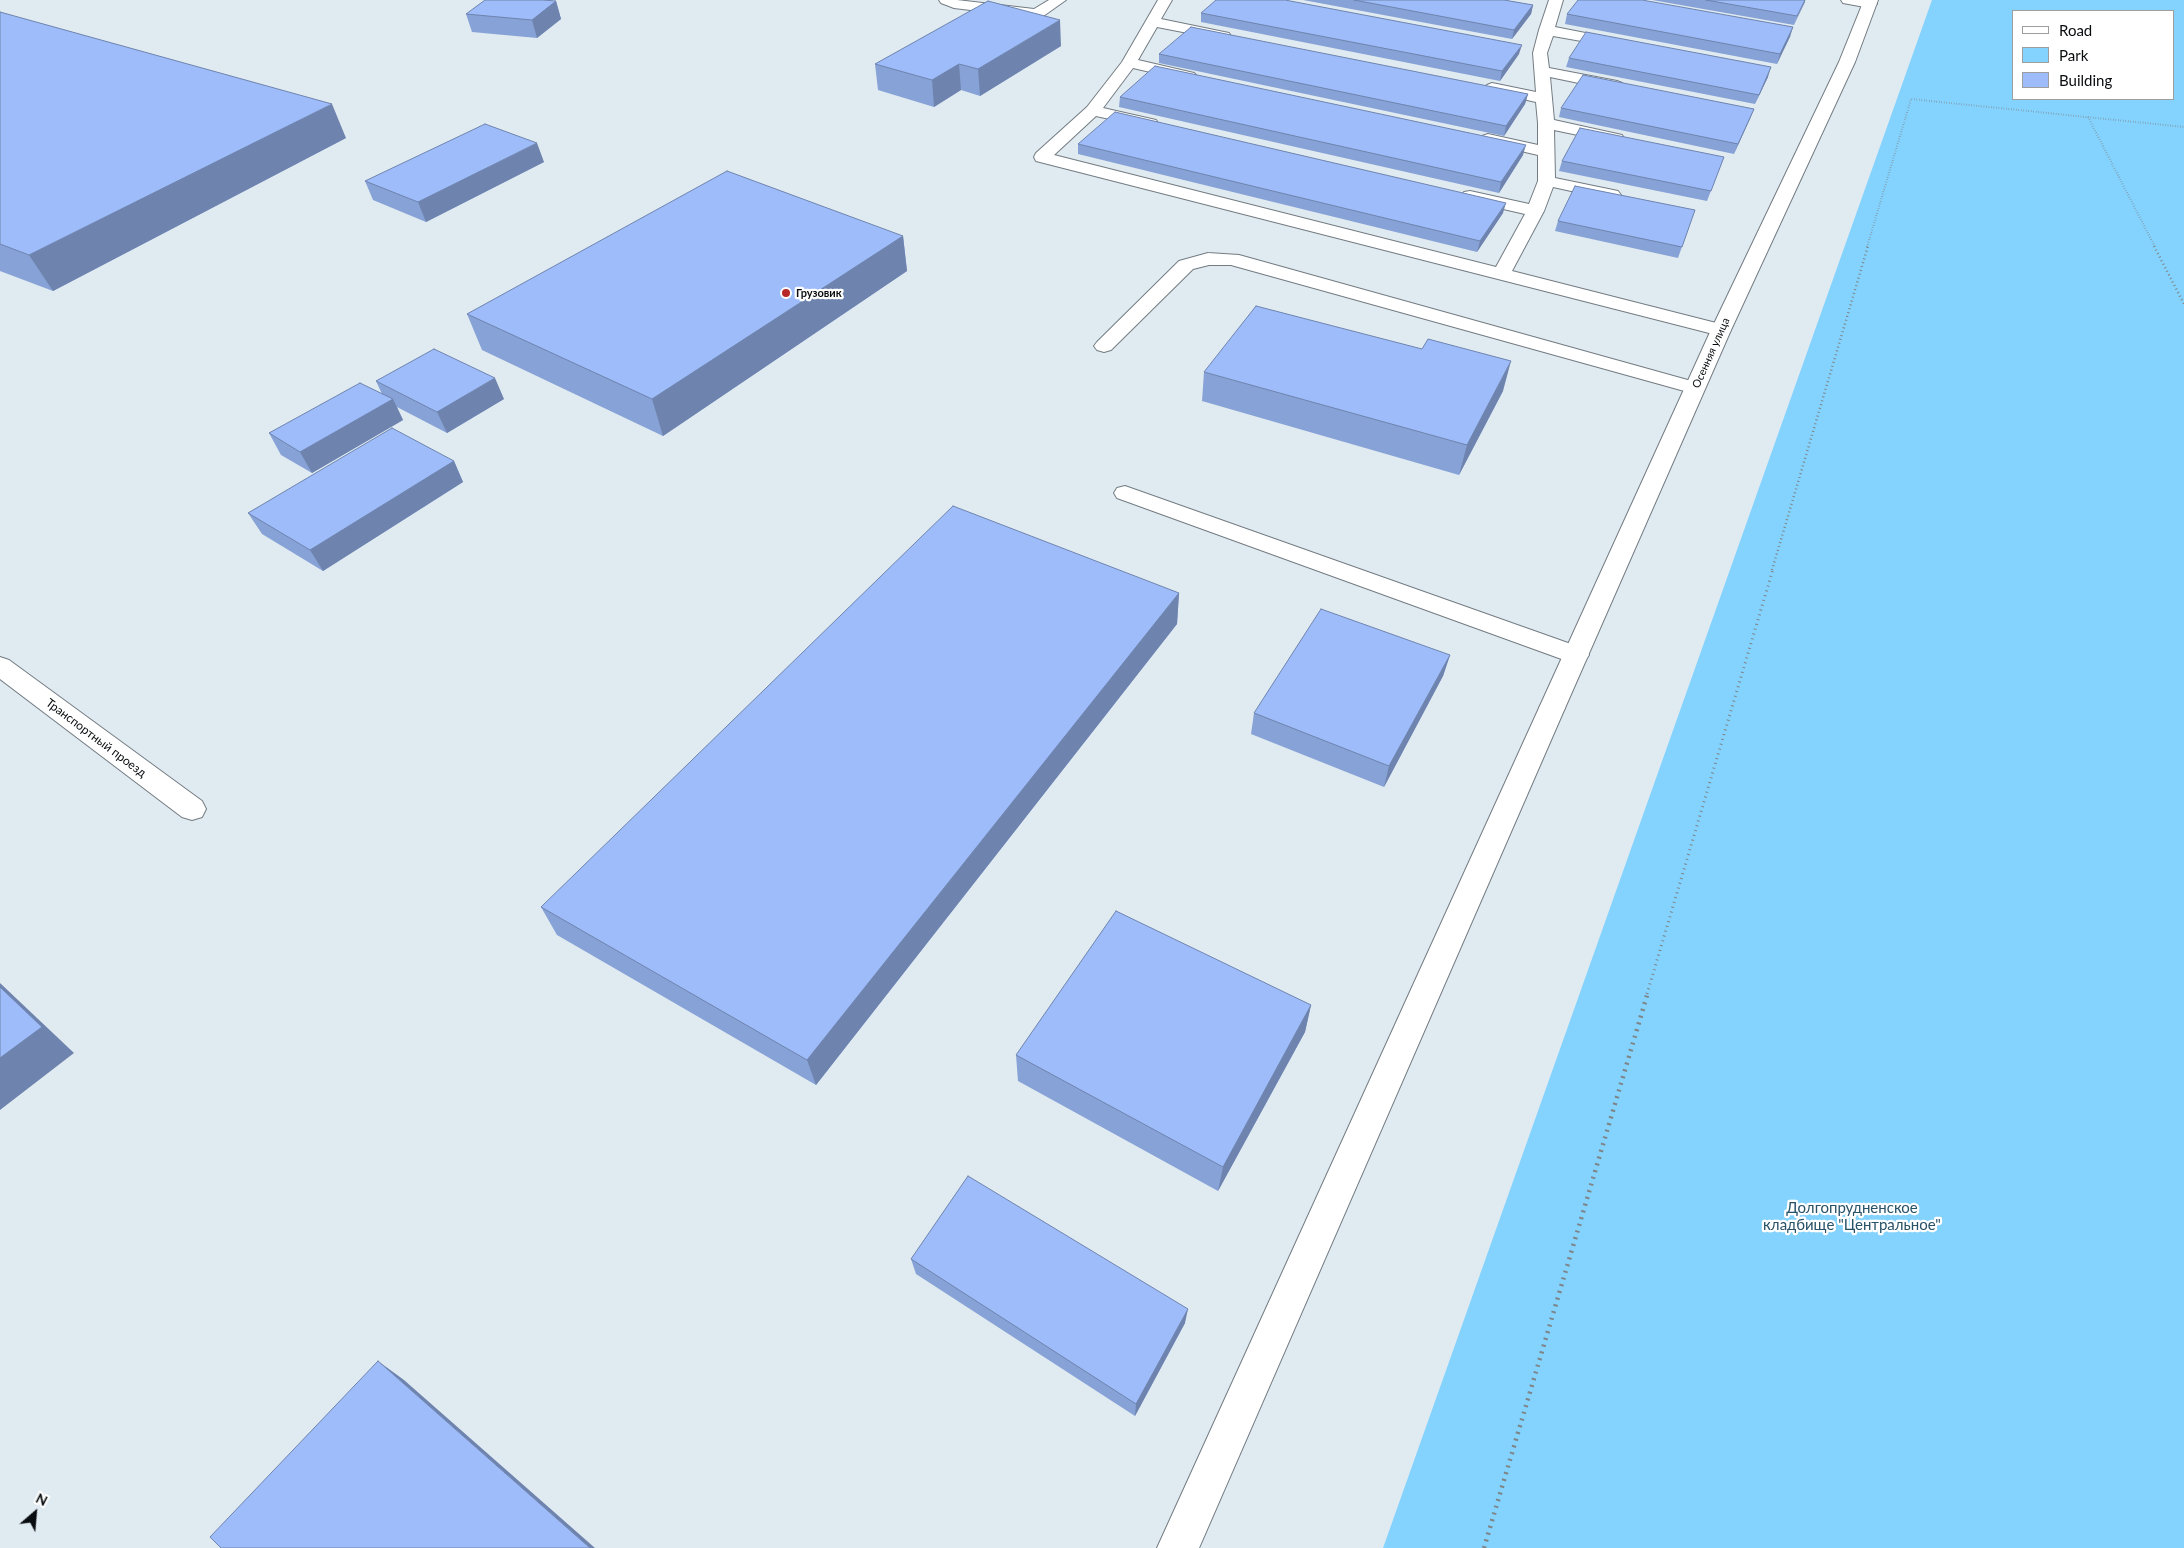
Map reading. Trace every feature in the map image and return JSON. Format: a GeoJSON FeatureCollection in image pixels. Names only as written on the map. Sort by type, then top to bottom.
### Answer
{"type":"FeatureCollection","features":[{"type":"Feature","properties":{"kind":"street"},"geometry":{"type":"LineString","coordinates":[[946,0],[954,4],[1037,14],[1058,0]]}},
{"type":"Feature","properties":{"kind":"street"},"geometry":{"type":"LineString","coordinates":[[1165,0],[1130,63],[1093,110],[1042,157],[1721,330]]}},
{"type":"Feature","properties":{"kind":"street"},"geometry":{"type":"LineString","coordinates":[[1848,0],[1870,2]]}},
{"type":"Feature","properties":{"kind":"street","name":"Осенняя улица"},"geometry":{"type":"LineString","coordinates":[[1178,1548],[1721,330],[1847,62],[1870,2]]}},
{"type":"Feature","properties":{"kind":"street"},"geometry":{"type":"LineString","coordinates":[[1502,273],[1535,211],[1547,181],[1545,99],[1542,71],[1535,52],[1546,30],[1550,6]]}},
{"type":"Feature","properties":{"kind":"street"},"geometry":{"type":"LineString","coordinates":[[1152,22],[1238,39]]}},
{"type":"Feature","properties":{"kind":"street"},"geometry":{"type":"LineString","coordinates":[[1546,30],[1634,46]]}},
{"type":"Feature","properties":{"kind":"street"},"geometry":{"type":"LineString","coordinates":[[1130,63],[1207,80]]}},
{"type":"Feature","properties":{"kind":"street"},"geometry":{"type":"LineString","coordinates":[[1542,71],[1627,88]]}},
{"type":"Feature","properties":{"kind":"street"},"geometry":{"type":"LineString","coordinates":[[1478,86],[1545,99]]}},
{"type":"Feature","properties":{"kind":"street"},"geometry":{"type":"LineString","coordinates":[[1093,110],[1170,127]]}},
{"type":"Feature","properties":{"kind":"street"},"geometry":{"type":"LineString","coordinates":[[1546,123],[1632,142]]}},
{"type":"Feature","properties":{"kind":"street"},"geometry":{"type":"LineString","coordinates":[[1469,135],[1547,152]]}},
{"type":"Feature","properties":{"kind":"street"},"geometry":{"type":"LineString","coordinates":[[1547,181],[1629,199]]}},
{"type":"Feature","properties":{"kind":"street"},"geometry":{"type":"LineString","coordinates":[[1458,193],[1535,211]]}},
{"type":"Feature","properties":{"kind":"street"},"geometry":{"type":"LineString","coordinates":[[1104,346],[1186,265],[1208,259],[1232,259],[1695,388]]}},
{"type":"Feature","properties":{"kind":"street"},"geometry":{"type":"LineString","coordinates":[[1125,493],[1576,655]]}},
{"type":"Feature","properties":{"kind":"street","name":"Транспортный проезд"},"geometry":{"type":"LineString","coordinates":[[0,666],[192,809]]}},
{"type":"Feature","properties":{"kind":"path"},"geometry":{"type":"LineString","coordinates":[[1484,1548],[1911,99],[2184,127]]}},
{"type":"Feature","properties":{"kind":"path"},"geometry":{"type":"LineString","coordinates":[[2088,117],[2184,304]]}},
{"type":"Feature","properties":{"kind":"green space","name":"Долгопрудненское кладбище \"Центральное\""},"geometry":{"type":"Polygon","coordinates":[[[1932,0],[2184,0],[2184,1548],[1383,1548],[1932,0]]]}},
{"type":"Feature","properties":{"kind":"building"},"geometry":{"type":"Polygon","coordinates":[[[485,0],[556,1],[532,20],[466,14],[485,0]]]}},
{"type":"Feature","properties":{"kind":"building"},"geometry":{"type":"Polygon","coordinates":[[[1216,0],[1285,0],[1522,45],[1502,71],[1201,13],[1216,0]]]}},
{"type":"Feature","properties":{"kind":"building"},"geometry":{"type":"Polygon","coordinates":[[[1354,0],[1504,0],[1533,5],[1514,30],[1354,0]]]}},
{"type":"Feature","properties":{"kind":"building"},"geometry":{"type":"Polygon","coordinates":[[[1578,0],[1642,0],[1793,27],[1780,54],[1567,14],[1578,0]]]}},
{"type":"Feature","properties":{"kind":"building"},"geometry":{"type":"Polygon","coordinates":[[[1706,0],[1805,0],[1797,16],[1706,0]]]}},
{"type":"Feature","properties":{"kind":"building"},"geometry":{"type":"Polygon","coordinates":[[[988,1],[1060,20],[978,69],[959,64],[932,80],[875,64],[988,1]]]}},
{"type":"Feature","properties":{"kind":"building"},"geometry":{"type":"Polygon","coordinates":[[[0,12],[332,104],[29,255],[0,244],[0,12]]]}},
{"type":"Feature","properties":{"kind":"building"},"geometry":{"type":"Polygon","coordinates":[[[1191,27],[1528,94],[1506,126],[1159,54],[1191,27]]]}},
{"type":"Feature","properties":{"kind":"building"},"geometry":{"type":"Polygon","coordinates":[[[1586,32],[1771,67],[1759,95],[1569,58],[1586,32]]]}},
{"type":"Feature","properties":{"kind":"building"},"geometry":{"type":"Polygon","coordinates":[[[1155,66],[1526,145],[1501,182],[1120,97],[1155,66]]]}},
{"type":"Feature","properties":{"kind":"building"},"geometry":{"type":"Polygon","coordinates":[[[1583,75],[1754,109],[1738,144],[1561,108],[1583,75]]]}},
{"type":"Feature","properties":{"kind":"building"},"geometry":{"type":"Polygon","coordinates":[[[1115,112],[1506,203],[1480,241],[1078,144],[1115,112]]]}},
{"type":"Feature","properties":{"kind":"building"},"geometry":{"type":"Polygon","coordinates":[[[485,124],[537,143],[418,202],[365,181],[485,124]]]}},
{"type":"Feature","properties":{"kind":"building"},"geometry":{"type":"Polygon","coordinates":[[[1580,128],[1724,157],[1711,191],[1562,161],[1580,128]]]}},
{"type":"Feature","properties":{"kind":"building"},"geometry":{"type":"Polygon","coordinates":[[[727,171],[903,236],[652,399],[467,314],[727,171]]]}},
{"type":"Feature","properties":{"kind":"building"},"geometry":{"type":"Polygon","coordinates":[[[1575,186],[1695,210],[1682,247],[1558,221],[1575,186]]]}},
{"type":"Feature","properties":{"kind":"building"},"geometry":{"type":"Polygon","coordinates":[[[1256,306],[1422,349],[1428,339],[1511,361],[1467,445],[1204,372],[1256,306]]]}},
{"type":"Feature","properties":{"kind":"building"},"geometry":{"type":"Polygon","coordinates":[[[434,349],[495,378],[437,412],[376,381],[434,349]]]}},
{"type":"Feature","properties":{"kind":"building"},"geometry":{"type":"Polygon","coordinates":[[[360,383],[393,399],[300,452],[269,433],[360,383]]]}},
{"type":"Feature","properties":{"kind":"building"},"geometry":{"type":"Polygon","coordinates":[[[392,428],[454,461],[310,550],[248,513],[392,428]]]}},
{"type":"Feature","properties":{"kind":"building"},"geometry":{"type":"Polygon","coordinates":[[[953,506],[1179,593],[807,1060],[541,907],[953,506]]]}},
{"type":"Feature","properties":{"kind":"building"},"geometry":{"type":"Polygon","coordinates":[[[1321,609],[1450,655],[1389,766],[1254,713],[1321,609]]]}},
{"type":"Feature","properties":{"kind":"building"},"geometry":{"type":"Polygon","coordinates":[[[1116,911],[1311,1005],[1223,1167],[1016,1055],[1116,911]]]}},
{"type":"Feature","properties":{"kind":"building"},"geometry":{"type":"Polygon","coordinates":[[[0,987],[42,1027],[0,1058],[0,987]]]}},
{"type":"Feature","properties":{"kind":"building"},"geometry":{"type":"Polygon","coordinates":[[[968,1176],[1188,1309],[1136,1404],[911,1259],[968,1176]]]}},
{"type":"Feature","properties":{"kind":"building"},"geometry":{"type":"Polygon","coordinates":[[[378,1361],[590,1548],[221,1548],[210,1537],[378,1361]]]}},
{"type":"Feature","properties":{"kind":"place","name":"Грузовик"},"geometry":{"type":"Point","coordinates":[786,293]}}]}
